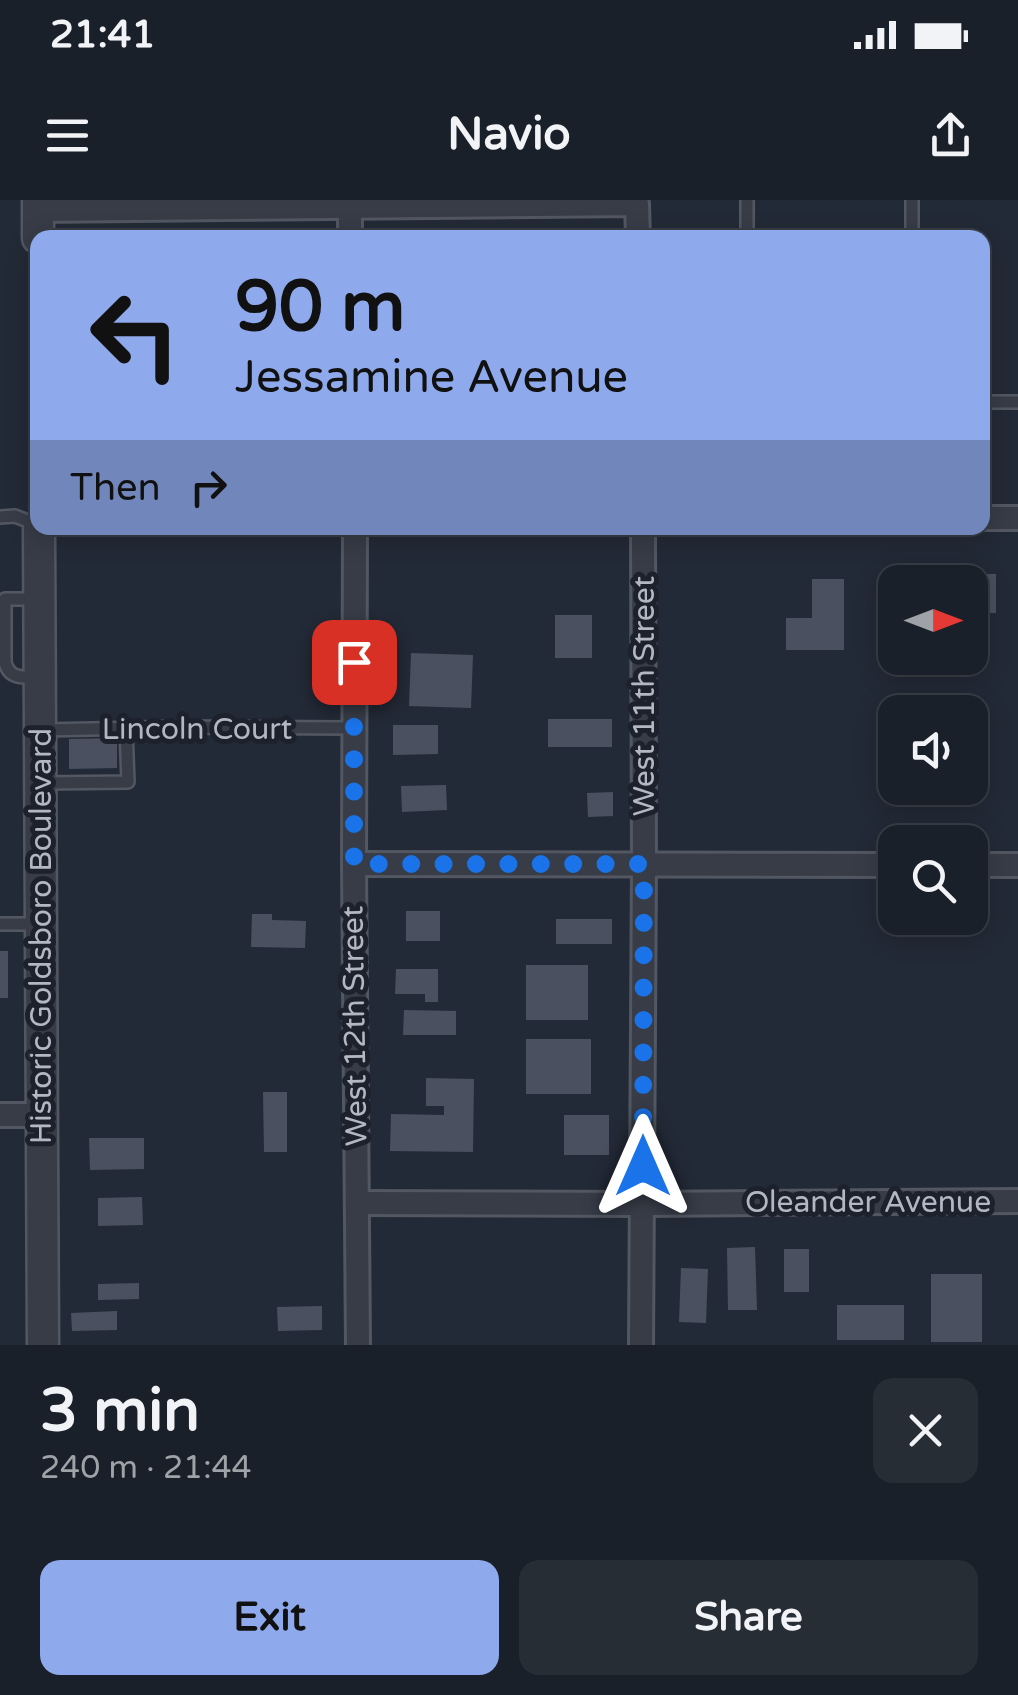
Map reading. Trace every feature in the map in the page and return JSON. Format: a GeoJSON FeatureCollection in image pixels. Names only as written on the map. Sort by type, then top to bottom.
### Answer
{"type":"FeatureCollection","features":[{"type":"Feature","properties":{"kind":"street"},"geometry":{"type":"LineString","coordinates":[[38,216],[538,202],[637,204],[638,230]]}},
{"type":"Feature","properties":{"kind":"street"},"geometry":{"type":"LineString","coordinates":[[350,206],[350,230]]}},
{"type":"Feature","properties":{"kind":"street"},"geometry":{"type":"LineString","coordinates":[[990,518],[1018,518]]}},
{"type":"Feature","properties":{"kind":"street","name":"Historic Goldsboro Boulevard"},"geometry":{"type":"LineString","coordinates":[[38,535],[43,1345]]}},
{"type":"Feature","properties":{"kind":"street","name":"West 12th Street"},"geometry":{"type":"LineString","coordinates":[[355,535],[358,1345]]}},
{"type":"Feature","properties":{"kind":"street","name":"West 11th Street"},"geometry":{"type":"LineString","coordinates":[[641,1345],[643,535]]}},
{"type":"Feature","properties":{"kind":"street"},"geometry":{"type":"LineString","coordinates":[[354,864],[878,864]]}},
{"type":"Feature","properties":{"kind":"street"},"geometry":{"type":"LineString","coordinates":[[988,864],[1018,864]]}},
{"type":"Feature","properties":{"kind":"street"},"geometry":{"type":"LineString","coordinates":[[0,1115],[43,1115]]}},
{"type":"Feature","properties":{"kind":"street","name":"Oleander Avenue"},"geometry":{"type":"LineString","coordinates":[[357,1203],[1018,1201]]}},
{"type":"Feature","properties":{"kind":"lane"},"geometry":{"type":"LineString","coordinates":[[748,200],[748,230]]}},
{"type":"Feature","properties":{"kind":"lane"},"geometry":{"type":"LineString","coordinates":[[912,200],[912,230]]}},
{"type":"Feature","properties":{"kind":"lane"},"geometry":{"type":"LineString","coordinates":[[990,402],[1018,402]]}},
{"type":"Feature","properties":{"kind":"lane"},"geometry":{"type":"LineString","coordinates":[[0,516],[14,516],[30,523]]}},
{"type":"Feature","properties":{"kind":"lane"},"geometry":{"type":"LineString","coordinates":[[40,599],[5,599],[8,671],[15,676],[40,677]]}},
{"type":"Feature","properties":{"kind":"lane"},"geometry":{"type":"LineString","coordinates":[[40,782],[128,782],[126,728]]}},
{"type":"Feature","properties":{"kind":"lane","name":"Lincoln Court"},"geometry":{"type":"LineString","coordinates":[[40,730],[354,728]]}},
{"type":"Feature","properties":{"kind":"lane"},"geometry":{"type":"LineString","coordinates":[[0,924],[40,924]]}},
{"type":"Feature","properties":{"kind":"building"},"geometry":{"type":"Polygon","coordinates":[[[549,228],[588,228],[588,230],[549,228]]]}},
{"type":"Feature","properties":{"kind":"building"},"geometry":{"type":"Polygon","coordinates":[[[988,574],[996,574],[996,613],[988,613],[988,574]]]}},
{"type":"Feature","properties":{"kind":"building"},"geometry":{"type":"Polygon","coordinates":[[[812,579],[844,579],[844,650],[786,650],[786,618],[812,618],[812,579]]]}},
{"type":"Feature","properties":{"kind":"building"},"geometry":{"type":"Polygon","coordinates":[[[555,615],[592,615],[592,658],[555,658],[555,615]]]}},
{"type":"Feature","properties":{"kind":"building"},"geometry":{"type":"Polygon","coordinates":[[[411,653],[473,655],[471,708],[409,706],[411,653]]]}},
{"type":"Feature","properties":{"kind":"building"},"geometry":{"type":"Polygon","coordinates":[[[548,719],[612,719],[612,747],[548,747],[548,719]]]}},
{"type":"Feature","properties":{"kind":"building"},"geometry":{"type":"Polygon","coordinates":[[[393,725],[438,725],[438,754],[393,755],[393,725]]]}},
{"type":"Feature","properties":{"kind":"building"},"geometry":{"type":"Polygon","coordinates":[[[117,738],[117,768],[69,769],[69,739],[117,738]]]}},
{"type":"Feature","properties":{"kind":"building"},"geometry":{"type":"Polygon","coordinates":[[[446,785],[447,810],[402,812],[401,786],[446,785]]]}},
{"type":"Feature","properties":{"kind":"building"},"geometry":{"type":"Polygon","coordinates":[[[613,792],[613,816],[588,817],[587,793],[613,792]]]}},
{"type":"Feature","properties":{"kind":"building"},"geometry":{"type":"Polygon","coordinates":[[[406,911],[440,911],[440,941],[406,941],[406,911]]]}},
{"type":"Feature","properties":{"kind":"building"},"geometry":{"type":"Polygon","coordinates":[[[252,914],[272,914],[272,920],[306,921],[305,948],[251,947],[252,914]]]}},
{"type":"Feature","properties":{"kind":"building"},"geometry":{"type":"Polygon","coordinates":[[[556,919],[612,919],[612,944],[556,944],[556,919]]]}},
{"type":"Feature","properties":{"kind":"building"},"geometry":{"type":"Polygon","coordinates":[[[0,951],[8,951],[8,998],[0,998],[0,951]]]}},
{"type":"Feature","properties":{"kind":"building"},"geometry":{"type":"Polygon","coordinates":[[[526,965],[588,965],[588,1020],[526,1020],[526,965]]]}},
{"type":"Feature","properties":{"kind":"building"},"geometry":{"type":"Polygon","coordinates":[[[396,969],[438,969],[438,1002],[425,1002],[425,994],[395,994],[396,969]]]}},
{"type":"Feature","properties":{"kind":"building"},"geometry":{"type":"Polygon","coordinates":[[[404,1010],[456,1011],[456,1035],[403,1035],[404,1010]]]}},
{"type":"Feature","properties":{"kind":"building"},"geometry":{"type":"Polygon","coordinates":[[[526,1039],[591,1039],[591,1094],[526,1094],[526,1039]]]}},
{"type":"Feature","properties":{"kind":"building"},"geometry":{"type":"Polygon","coordinates":[[[426,1078],[474,1079],[473,1152],[390,1151],[391,1114],[444,1115],[444,1106],[426,1106],[426,1078]]]}},
{"type":"Feature","properties":{"kind":"building"},"geometry":{"type":"Polygon","coordinates":[[[263,1092],[287,1092],[287,1152],[264,1152],[263,1092]]]}},
{"type":"Feature","properties":{"kind":"building"},"geometry":{"type":"Polygon","coordinates":[[[564,1115],[609,1115],[609,1155],[564,1155],[564,1115]]]}},
{"type":"Feature","properties":{"kind":"building"},"geometry":{"type":"Polygon","coordinates":[[[89,1138],[144,1138],[144,1169],[90,1170],[89,1138]]]}},
{"type":"Feature","properties":{"kind":"building"},"geometry":{"type":"Polygon","coordinates":[[[142,1197],[143,1225],[98,1226],[98,1198],[142,1197]]]}},
{"type":"Feature","properties":{"kind":"building"},"geometry":{"type":"Polygon","coordinates":[[[755,1247],[757,1310],[728,1310],[727,1248],[755,1247]]]}},
{"type":"Feature","properties":{"kind":"building"},"geometry":{"type":"Polygon","coordinates":[[[784,1249],[809,1249],[809,1292],[784,1292],[784,1249]]]}},
{"type":"Feature","properties":{"kind":"building"},"geometry":{"type":"Polygon","coordinates":[[[681,1268],[708,1269],[706,1323],[679,1322],[681,1268]]]}},
{"type":"Feature","properties":{"kind":"building"},"geometry":{"type":"Polygon","coordinates":[[[931,1274],[982,1274],[982,1342],[931,1342],[931,1274]]]}},
{"type":"Feature","properties":{"kind":"building"},"geometry":{"type":"Polygon","coordinates":[[[139,1283],[139,1299],[98,1300],[98,1284],[139,1283]]]}},
{"type":"Feature","properties":{"kind":"building"},"geometry":{"type":"Polygon","coordinates":[[[837,1305],[904,1305],[904,1340],[837,1340],[837,1305]]]}},
{"type":"Feature","properties":{"kind":"building"},"geometry":{"type":"Polygon","coordinates":[[[322,1306],[322,1330],[278,1331],[277,1307],[322,1306]]]}},
{"type":"Feature","properties":{"kind":"building"},"geometry":{"type":"Polygon","coordinates":[[[117,1311],[117,1330],[72,1331],[71,1313],[117,1311]]]}},
{"type":"Feature","properties":{"kind":"route"},"geometry":{"type":"LineString","coordinates":[[354,662],[354,864],[644,864],[643,1166]]}}]}
